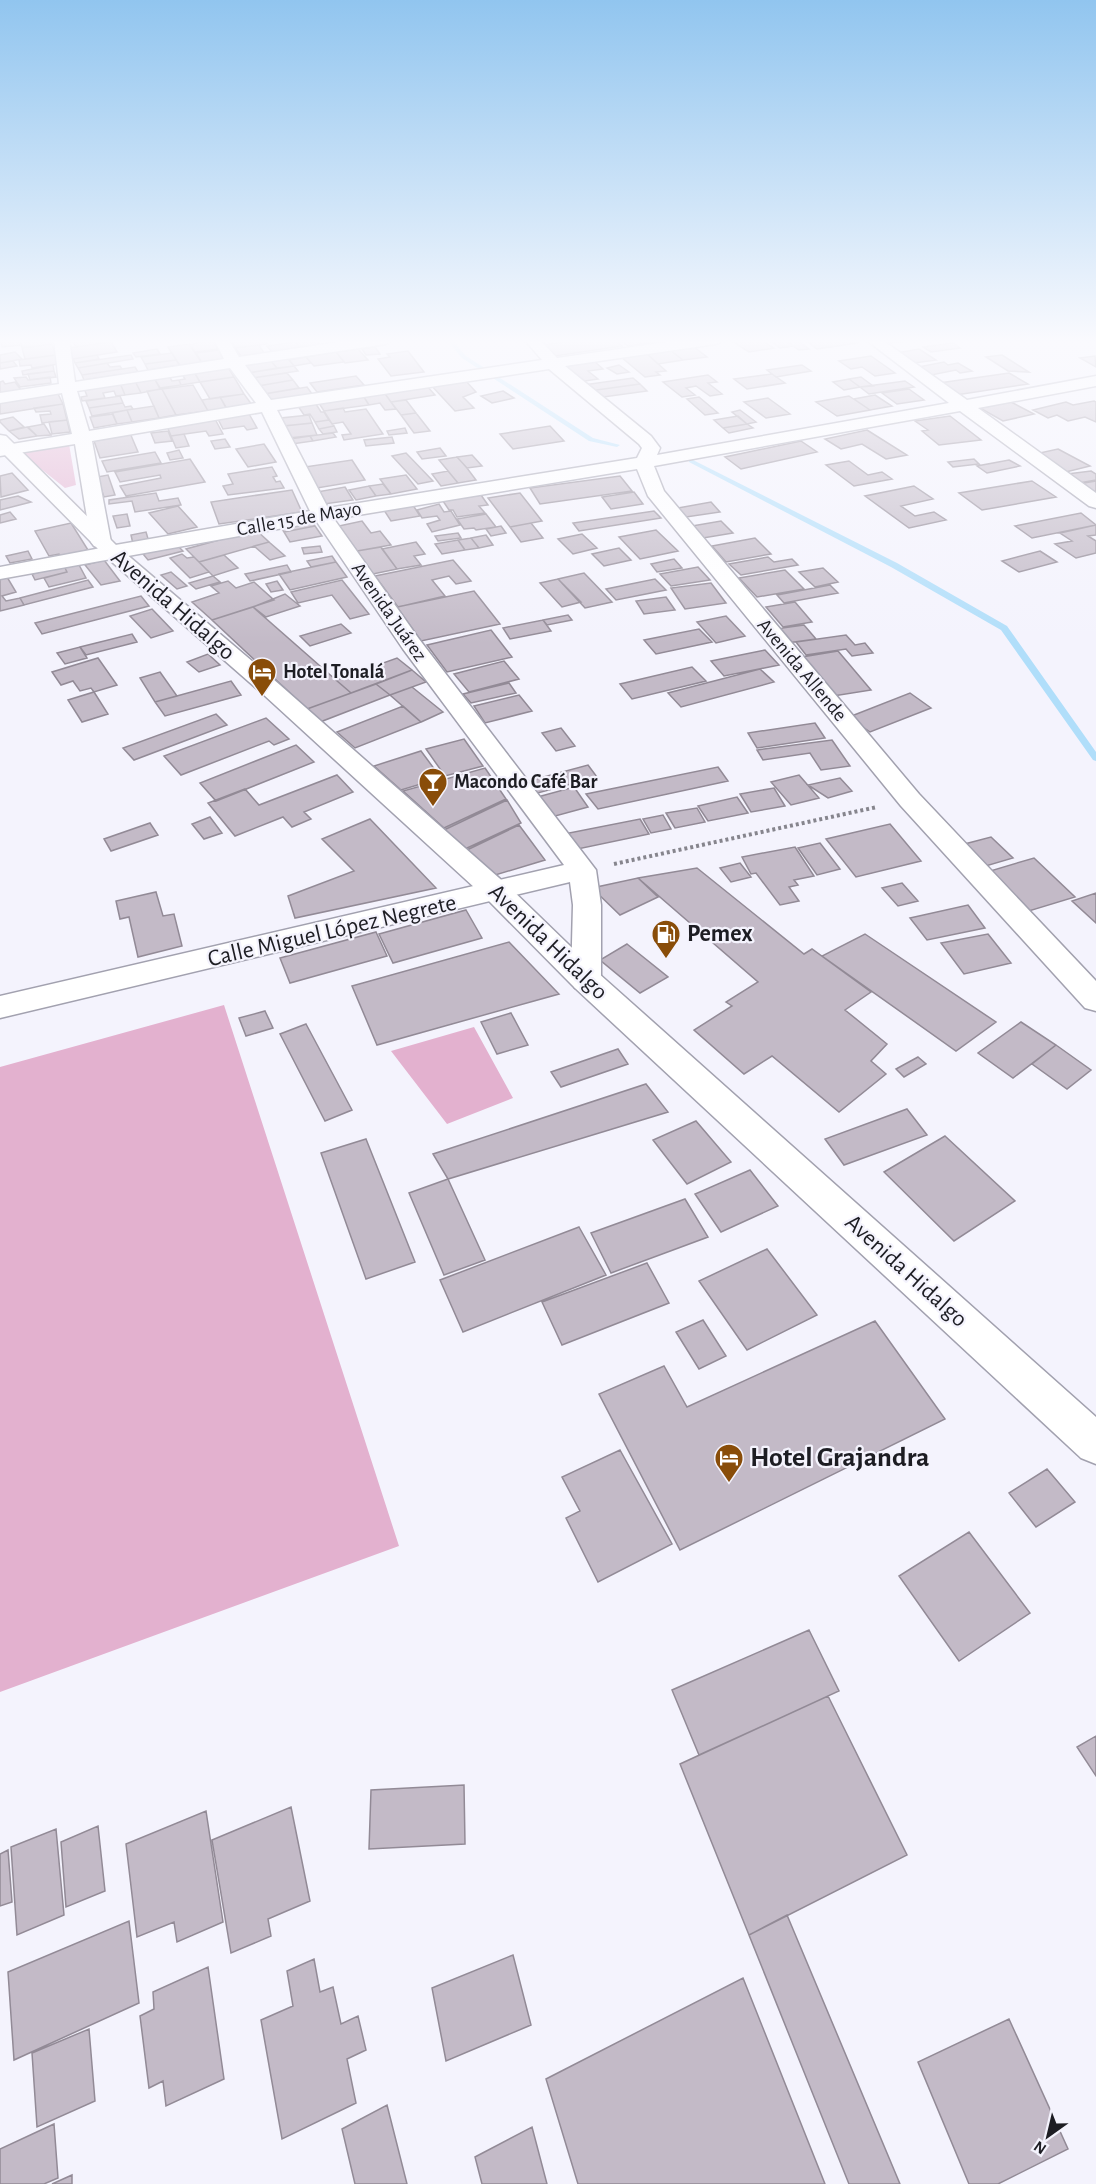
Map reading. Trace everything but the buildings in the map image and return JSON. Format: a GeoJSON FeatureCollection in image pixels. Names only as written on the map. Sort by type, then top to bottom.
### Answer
{"type":"FeatureCollection","features":[{"type":"Feature","properties":{"kind":"street"},"geometry":{"type":"LineString","coordinates":[[4,446],[49,441]]}},
{"type":"Feature","properties":{"kind":"street"},"geometry":{"type":"LineString","coordinates":[[84,441],[106,547]]}},
{"type":"Feature","properties":{"kind":"street","name":"Avenida Juárez"},"geometry":{"type":"LineString","coordinates":[[284,441],[321,514],[411,644],[582,870]]}},
{"type":"Feature","properties":{"kind":"street","name":"Avenida Allende"},"geometry":{"type":"LineString","coordinates":[[646,441],[651,448],[644,462],[654,492],[910,800],[1096,1000]]}},
{"type":"Feature","properties":{"kind":"street","name":"Calle 15 de Mayo"},"geometry":{"type":"LineString","coordinates":[[0,573],[106,547],[644,462],[763,441]]}},
{"type":"Feature","properties":{"kind":"street"},"geometry":{"type":"LineString","coordinates":[[1014,441],[1096,502]]}},
{"type":"Feature","properties":{"kind":"street","name":"Avenida Hidalgo"},"geometry":{"type":"LineString","coordinates":[[4,446],[106,547],[280,698],[497,892],[586,980],[1096,1444]]}},
{"type":"Feature","properties":{"kind":"street"},"geometry":{"type":"LineString","coordinates":[[582,870],[587,905],[586,980]]}},
{"type":"Feature","properties":{"kind":"street","name":"Calle Miguel López Negrete"},"geometry":{"type":"LineString","coordinates":[[0,1007],[497,892],[582,870]]}},
{"type":"Feature","properties":{"kind":"path"},"geometry":{"type":"LineString","coordinates":[[582,870],[910,800]]}},
{"type":"Feature","properties":{"kind":"shaded area"},"geometry":{"type":"Polygon","coordinates":[[[69,444],[76,485],[65,488],[21,453],[69,444]]]}},
{"type":"Feature","properties":{"kind":"shaded area"},"geometry":{"type":"Polygon","coordinates":[[[224,1005],[399,1546],[0,1692],[0,1067],[224,1005]]]}},
{"type":"Feature","properties":{"kind":"shaded area"},"geometry":{"type":"Polygon","coordinates":[[[474,1027],[513,1098],[447,1124],[391,1051],[474,1027]]]}},
{"type":"Feature","properties":{"kind":"waterway"},"geometry":{"type":"LineString","coordinates":[[596,441],[617,445]]}},
{"type":"Feature","properties":{"kind":"waterway"},"geometry":{"type":"LineString","coordinates":[[691,461],[894,565],[1004,628],[1096,758]]}},
{"type":"Feature","properties":{"kind":"place","name":"Hotel Tonalá"},"geometry":{"type":"Point","coordinates":[262,698]}},
{"type":"Feature","properties":{"kind":"place","name":"Macondo Café Bar"},"geometry":{"type":"Point","coordinates":[433,808]}},
{"type":"Feature","properties":{"kind":"place","name":"Pemex"},"geometry":{"type":"Point","coordinates":[666,960]}},
{"type":"Feature","properties":{"kind":"place","name":"Hotel Grajandra"},"geometry":{"type":"Point","coordinates":[729,1484]}}]}
